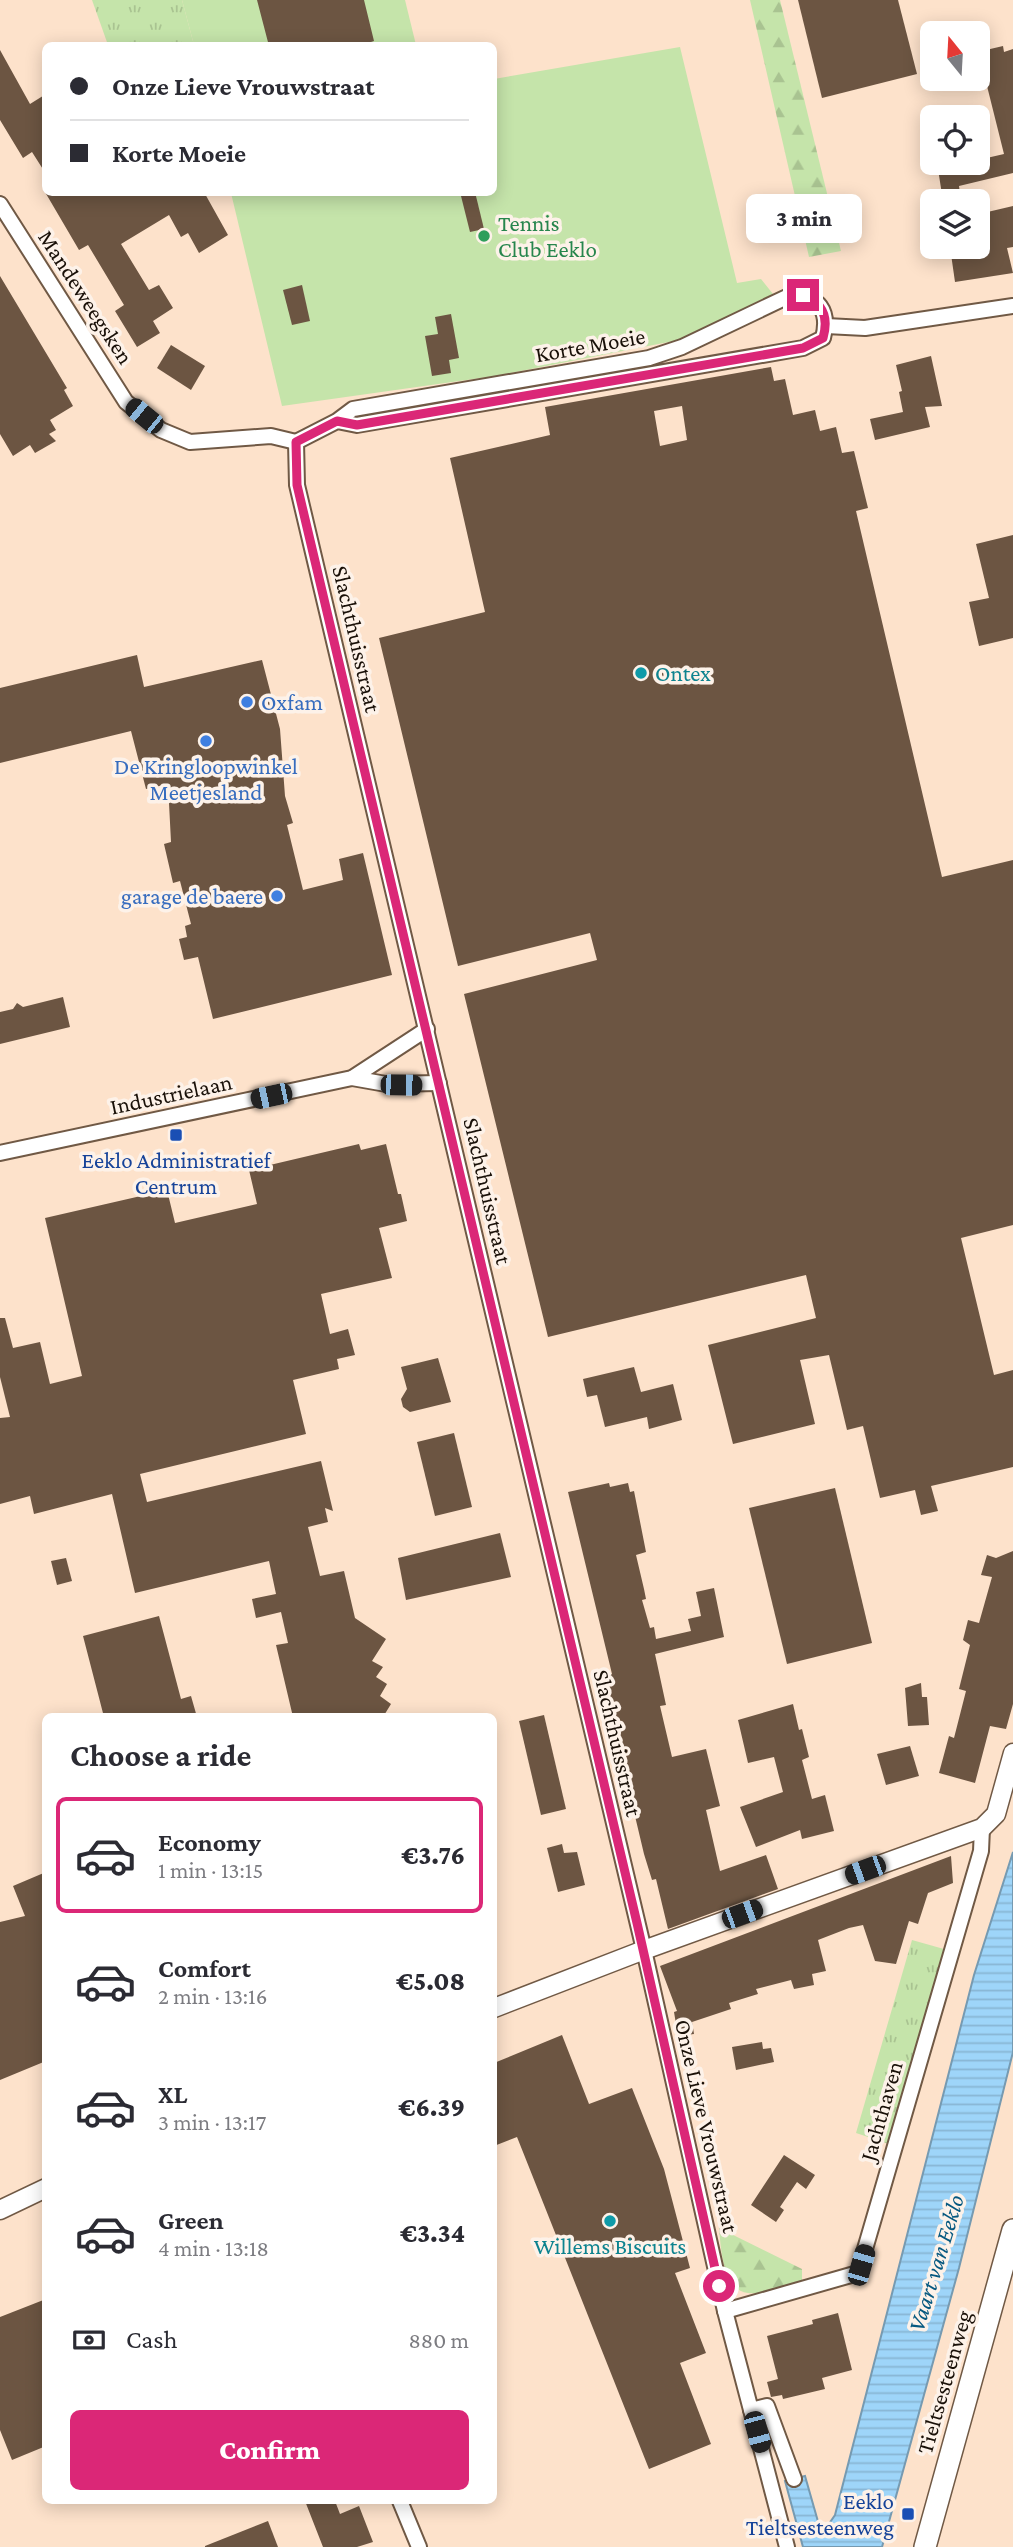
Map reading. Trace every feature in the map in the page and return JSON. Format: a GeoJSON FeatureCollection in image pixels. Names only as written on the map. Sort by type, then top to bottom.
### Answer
{"type":"FeatureCollection","features":[{"type":"Feature","properties":{"kind":"main road","name":"Tieltsesteenweg"},"geometry":{"type":"LineString","coordinates":[[925,2547],[1013,2230]]}},
{"type":"Feature","properties":{"kind":"street","name":"Mandeweegsken"},"geometry":{"type":"LineString","coordinates":[[0,204],[126,402],[152,423],[161,430],[190,442],[271,436],[296,442]]}},
{"type":"Feature","properties":{"kind":"street","name":"Korte Moeie"},"geometry":{"type":"LineString","coordinates":[[296,442],[337,421],[353,409],[570,373],[665,354],[791,295],[803,295],[812,299],[821,307],[825,316],[823,338],[803,348],[357,425],[337,421]]}},
{"type":"Feature","properties":{"kind":"street"},"geometry":{"type":"LineString","coordinates":[[826,326],[865,328],[1013,306]]}},
{"type":"Feature","properties":{"kind":"street","name":"Slachthuisstraat"},"geometry":{"type":"LineString","coordinates":[[296,442],[297,485],[644,1950]]}},
{"type":"Feature","properties":{"kind":"street","name":"Industrielaan"},"geometry":{"type":"LineString","coordinates":[[0,1153],[352,1078],[427,1028]]}},
{"type":"Feature","properties":{"kind":"street","name":"Industrielaan"},"geometry":{"type":"LineString","coordinates":[[352,1078],[386,1084],[439,1083]]}},
{"type":"Feature","properties":{"kind":"street"},"geometry":{"type":"LineString","coordinates":[[497,2007],[644,1950],[982,1828],[996,1814],[1013,1753]]}},
{"type":"Feature","properties":{"kind":"street","name":"Jachthaven"},"geometry":{"type":"LineString","coordinates":[[725,2311],[858,2273],[981,1851],[982,1828]]}},
{"type":"Feature","properties":{"kind":"street","name":"Onze Lieve Vrouwstraat"},"geometry":{"type":"LineString","coordinates":[[644,1950],[725,2311],[787,2547]]}},
{"type":"Feature","properties":{"kind":"street"},"geometry":{"type":"LineString","coordinates":[[0,2210],[42,2190]]}},
{"type":"Feature","properties":{"kind":"street"},"geometry":{"type":"LineString","coordinates":[[751,2410],[767,2406],[794,2479]]}},
{"type":"Feature","properties":{"kind":"street"},"geometry":{"type":"LineString","coordinates":[[401,2504],[419,2547]]}},
{"type":"Feature","properties":{"kind":"green space"},"geometry":{"type":"Polygon","coordinates":[[[92,0],[182,0],[193,42],[107,42],[92,0]]]}},
{"type":"Feature","properties":{"kind":"green space"},"geometry":{"type":"Polygon","coordinates":[[[182,0],[405,0],[415,42],[193,42],[182,0]]]}},
{"type":"Feature","properties":{"kind":"green space"},"geometry":{"type":"Polygon","coordinates":[[[750,0],[780,0],[841,251],[809,257],[750,0]]]}},
{"type":"Feature","properties":{"kind":"green space","name":"Tennis Club Eeklo"},"geometry":{"type":"Polygon","coordinates":[[[680,47],[737,283],[761,279],[773,294],[684,339],[495,376],[282,406],[232,196],[497,196],[497,78],[680,47]]]}},
{"type":"Feature","properties":{"kind":"green space"},"geometry":{"type":"Polygon","coordinates":[[[912,1940],[951,1951],[895,2146],[856,2133],[912,1940]]]}},
{"type":"Feature","properties":{"kind":"green space"},"geometry":{"type":"Polygon","coordinates":[[[719,2228],[802,2269],[802,2283],[760,2293],[739,2290],[724,2266],[719,2228]]]}},
{"type":"Feature","properties":{"kind":"water","name":"Vaart van Eeklo"},"geometry":{"type":"Polygon","coordinates":[[[1013,1852],[1013,2052],[959,2268],[882,2547],[803,2547],[785,2481],[805,2476],[819,2525],[826,2528],[835,2515],[974,1975],[1013,1852]]]}},
{"type":"Feature","properties":{"kind":"building"},"geometry":{"type":"Polygon","coordinates":[[[257,0],[364,0],[374,41],[371,42],[268,42],[257,0]]]}},
{"type":"Feature","properties":{"kind":"building"},"geometry":{"type":"Polygon","coordinates":[[[798,0],[898,0],[917,74],[822,98],[798,0]]]}},
{"type":"Feature","properties":{"kind":"building"},"geometry":{"type":"Polygon","coordinates":[[[1003,46],[1004,52],[1013,49],[1013,173],[959,186],[959,189],[941,189],[939,175],[990,175],[990,157],[1004,154],[988,91],[990,49],[1003,46]]]}},
{"type":"Feature","properties":{"kind":"building"},"geometry":{"type":"Polygon","coordinates":[[[0,50],[30,104],[42,96],[42,168],[32,152],[23,158],[0,120],[0,50]]]}},
{"type":"Feature","properties":{"kind":"building"},"geometry":{"type":"Polygon","coordinates":[[[47,196],[206,196],[228,235],[199,253],[188,233],[181,237],[169,215],[121,244],[149,290],[159,285],[173,308],[153,321],[160,333],[137,347],[115,311],[124,305],[88,245],[79,250],[47,196]]]}},
{"type":"Feature","properties":{"kind":"building"},"geometry":{"type":"Polygon","coordinates":[[[461,196],[476,196],[484,229],[470,232],[461,196]]]}},
{"type":"Feature","properties":{"kind":"building"},"geometry":{"type":"Polygon","coordinates":[[[1013,206],[1013,247],[1007,248],[1013,273],[955,282],[952,259],[990,259],[990,211],[1013,206]]]}},
{"type":"Feature","properties":{"kind":"building"},"geometry":{"type":"Polygon","coordinates":[[[0,276],[67,388],[64,390],[73,406],[50,420],[56,430],[49,434],[56,441],[35,453],[30,445],[13,456],[0,434],[0,276]]]}},
{"type":"Feature","properties":{"kind":"building"},"geometry":{"type":"Polygon","coordinates":[[[302,285],[310,321],[292,325],[283,290],[302,285]]]}},
{"type":"Feature","properties":{"kind":"building"},"geometry":{"type":"Polygon","coordinates":[[[451,314],[459,358],[449,360],[451,373],[432,376],[425,336],[438,334],[435,317],[451,314]]]}},
{"type":"Feature","properties":{"kind":"building"},"geometry":{"type":"Polygon","coordinates":[[[171,345],[205,366],[191,390],[157,368],[171,345]]]}},
{"type":"Feature","properties":{"kind":"building"},"geometry":{"type":"Polygon","coordinates":[[[931,356],[942,406],[925,407],[930,427],[875,440],[870,419],[903,412],[899,392],[902,391],[896,365],[931,356]]]}},
{"type":"Feature","properties":{"kind":"building"},"geometry":{"type":"Polygon","coordinates":[[[771,367],[774,381],[785,379],[793,415],[815,410],[820,431],[836,427],[842,453],[854,451],[868,508],[856,511],[942,877],[1013,860],[1013,1225],[961,1238],[994,1375],[1013,1370],[1013,1467],[931,1486],[938,1511],[921,1515],[915,1490],[880,1498],[863,1426],[847,1430],[829,1355],[800,1360],[815,1424],[733,1444],[708,1345],[816,1318],[806,1275],[548,1337],[464,994],[597,960],[590,933],[458,966],[379,638],[485,612],[450,458],[550,435],[545,407],[771,367]],[[682,406],[654,411],[660,446],[687,440],[682,406]]]}},
{"type":"Feature","properties":{"kind":"building"},"geometry":{"type":"Polygon","coordinates":[[[1013,535],[1013,638],[979,646],[969,602],[989,598],[976,544],[1013,535]]]}},
{"type":"Feature","properties":{"kind":"building"},"geometry":{"type":"Polygon","coordinates":[[[137,655],[144,687],[262,660],[280,729],[285,796],[293,823],[287,825],[303,890],[343,880],[339,859],[363,853],[392,975],[213,1019],[198,957],[184,960],[179,939],[187,937],[185,926],[191,924],[180,881],[173,883],[164,844],[171,842],[168,784],[146,789],[131,731],[0,763],[0,688],[137,655]]]}},
{"type":"Feature","properties":{"kind":"building"},"geometry":{"type":"Polygon","coordinates":[[[63,997],[70,1027],[0,1044],[0,1012],[13,1009],[17,1003],[23,1007],[63,997]]]}},
{"type":"Feature","properties":{"kind":"building"},"geometry":{"type":"Polygon","coordinates":[[[359,1144],[361,1150],[386,1144],[407,1221],[379,1228],[392,1278],[321,1294],[330,1334],[348,1329],[355,1355],[337,1359],[339,1369],[293,1380],[306,1434],[140,1474],[147,1502],[321,1461],[333,1511],[325,1508],[328,1522],[308,1527],[320,1576],[344,1571],[355,1618],[386,1639],[372,1661],[383,1667],[376,1677],[387,1684],[380,1696],[391,1704],[385,1713],[292,1713],[276,1645],[288,1643],[281,1612],[256,1618],[252,1599],[276,1594],[269,1561],[135,1593],[112,1494],[34,1514],[30,1496],[0,1504],[0,1418],[10,1417],[0,1377],[0,1318],[5,1318],[13,1348],[40,1342],[50,1384],[82,1376],[45,1218],[167,1190],[175,1223],[257,1204],[249,1170],[359,1144]]]}},
{"type":"Feature","properties":{"kind":"building"},"geometry":{"type":"Polygon","coordinates":[[[438,1358],[451,1402],[410,1412],[403,1407],[401,1399],[407,1389],[401,1367],[438,1358]]]}},
{"type":"Feature","properties":{"kind":"building"},"geometry":{"type":"Polygon","coordinates":[[[634,1367],[641,1392],[673,1384],[682,1420],[649,1429],[647,1417],[605,1427],[597,1395],[587,1397],[583,1379],[634,1367]]]}},
{"type":"Feature","properties":{"kind":"building"},"geometry":{"type":"Polygon","coordinates":[[[454,1433],[472,1507],[435,1516],[417,1442],[454,1433]]]}},
{"type":"Feature","properties":{"kind":"building"},"geometry":{"type":"Polygon","coordinates":[[[609,1483],[610,1487],[628,1483],[630,1492],[634,1491],[646,1552],[636,1555],[646,1599],[642,1600],[650,1628],[654,1627],[656,1639],[691,1631],[688,1619],[701,1616],[696,1592],[714,1588],[724,1637],[655,1654],[666,1705],[660,1706],[672,1757],[706,1749],[720,1806],[706,1810],[720,1871],[766,1855],[778,1889],[668,1929],[656,1879],[652,1880],[644,1854],[602,1677],[612,1674],[568,1492],[609,1483]]]}},
{"type":"Feature","properties":{"kind":"building"},"geometry":{"type":"Polygon","coordinates":[[[835,1488],[872,1643],[787,1664],[749,1508],[835,1488]]]}},
{"type":"Feature","properties":{"kind":"building"},"geometry":{"type":"Polygon","coordinates":[[[500,1533],[511,1577],[406,1600],[398,1558],[500,1533]]]}},
{"type":"Feature","properties":{"kind":"building"},"geometry":{"type":"Polygon","coordinates":[[[1013,1551],[1013,1704],[1006,1729],[990,1726],[975,1783],[939,1773],[949,1736],[954,1738],[966,1691],[959,1689],[970,1645],[963,1640],[968,1620],[979,1623],[992,1577],[981,1575],[987,1555],[996,1558],[1013,1551]]]}},
{"type":"Feature","properties":{"kind":"building"},"geometry":{"type":"Polygon","coordinates":[[[66,1558],[72,1581],[57,1585],[51,1561],[66,1558]]]}},
{"type":"Feature","properties":{"kind":"building"},"geometry":{"type":"Polygon","coordinates":[[[159,1616],[181,1699],[191,1696],[196,1713],[103,1713],[83,1636],[159,1616]]]}},
{"type":"Feature","properties":{"kind":"building"},"geometry":{"type":"Polygon","coordinates":[[[921,1683],[922,1697],[927,1697],[929,1725],[908,1726],[905,1688],[921,1683]]]}},
{"type":"Feature","properties":{"kind":"building"},"geometry":{"type":"Polygon","coordinates":[[[793,1704],[809,1757],[802,1760],[812,1799],[825,1795],[834,1831],[802,1839],[800,1830],[756,1847],[740,1807],[783,1792],[774,1757],[748,1763],[738,1720],[793,1704]]]}},
{"type":"Feature","properties":{"kind":"building"},"geometry":{"type":"Polygon","coordinates":[[[544,1715],[566,1809],[541,1815],[519,1721],[544,1715]]]}},
{"type":"Feature","properties":{"kind":"building"},"geometry":{"type":"Polygon","coordinates":[[[910,1746],[919,1776],[886,1785],[877,1754],[910,1746]]]}},
{"type":"Feature","properties":{"kind":"building"},"geometry":{"type":"Polygon","coordinates":[[[562,1844],[564,1853],[577,1852],[585,1885],[558,1892],[547,1848],[562,1844]]]}},
{"type":"Feature","properties":{"kind":"building"},"geometry":{"type":"Polygon","coordinates":[[[951,1856],[953,1883],[928,1893],[918,1924],[909,1921],[896,1964],[875,1961],[863,1925],[849,1928],[818,1940],[826,1971],[812,1974],[814,1985],[794,1989],[791,1980],[756,1989],[758,1994],[729,2003],[731,2009],[692,2022],[694,2034],[678,2036],[674,2012],[677,2011],[660,1966],[951,1856]]]}},
{"type":"Feature","properties":{"kind":"building"},"geometry":{"type":"Polygon","coordinates":[[[42,1874],[42,2063],[0,2080],[0,1922],[25,1916],[13,1886],[42,1874]]]}},
{"type":"Feature","properties":{"kind":"building","name":"Willems Biscuits"},"geometry":{"type":"Polygon","coordinates":[[[562,2035],[589,2104],[632,2088],[664,2169],[690,2268],[675,2273],[706,2353],[680,2363],[711,2444],[649,2469],[517,2137],[497,2145],[497,2062],[562,2035]]]}},
{"type":"Feature","properties":{"kind":"building"},"geometry":{"type":"Polygon","coordinates":[[[762,2042],[763,2049],[771,2048],[774,2062],[736,2070],[732,2047],[762,2042]]]}},
{"type":"Feature","properties":{"kind":"building"},"geometry":{"type":"Polygon","coordinates":[[[784,2155],[815,2175],[806,2189],[797,2182],[780,2207],[784,2210],[776,2222],[751,2205],[784,2155]]]}},
{"type":"Feature","properties":{"kind":"building"},"geometry":{"type":"Polygon","coordinates":[[[42,2301],[42,2448],[12,2460],[0,2430],[0,2317],[42,2301]]]}},
{"type":"Feature","properties":{"kind":"building"},"geometry":{"type":"Polygon","coordinates":[[[838,2313],[852,2370],[822,2378],[825,2389],[783,2399],[782,2395],[771,2397],[767,2382],[778,2379],[767,2336],[813,2324],[812,2320],[838,2313]]]}},
{"type":"Feature","properties":{"kind":"building"},"geometry":{"type":"Polygon","coordinates":[[[306,2504],[336,2504],[340,2514],[359,2506],[373,2542],[357,2547],[323,2547],[306,2504]]]}},
{"type":"Feature","properties":{"kind":"building"},"geometry":{"type":"Polygon","coordinates":[[[268,2521],[278,2547],[205,2547],[205,2546],[268,2521]]]}},
{"type":"Feature","properties":{"kind":"place","name":"Tennis Club Eeklo"},"geometry":{"type":"Point","coordinates":[484,236]}},
{"type":"Feature","properties":{"kind":"place","name":"Ontex"},"geometry":{"type":"Point","coordinates":[641,673]}},
{"type":"Feature","properties":{"kind":"place","name":"Oxfam"},"geometry":{"type":"Point","coordinates":[247,702]}},
{"type":"Feature","properties":{"kind":"place","name":"De Kringloopwinkel Meetjesland"},"geometry":{"type":"Point","coordinates":[206,741]}},
{"type":"Feature","properties":{"kind":"place","name":"garage de baere"},"geometry":{"type":"Point","coordinates":[277,896]}},
{"type":"Feature","properties":{"kind":"place","name":"Eeklo Administratief Centrum"},"geometry":{"type":"Point","coordinates":[176,1135]}},
{"type":"Feature","properties":{"kind":"place","name":"Willems Biscuits"},"geometry":{"type":"Point","coordinates":[610,2221]}},
{"type":"Feature","properties":{"kind":"place","name":"Eeklo Tieltsesteenweg"},"geometry":{"type":"Point","coordinates":[908,2514]}},
{"type":"Feature","properties":{"kind":"route"},"geometry":{"type":"LineString","coordinates":[[719,2286],[637,1923],[297,485],[296,442],[337,421],[357,425],[803,348],[823,338],[826,326],[821,307],[803,295]]}}]}
